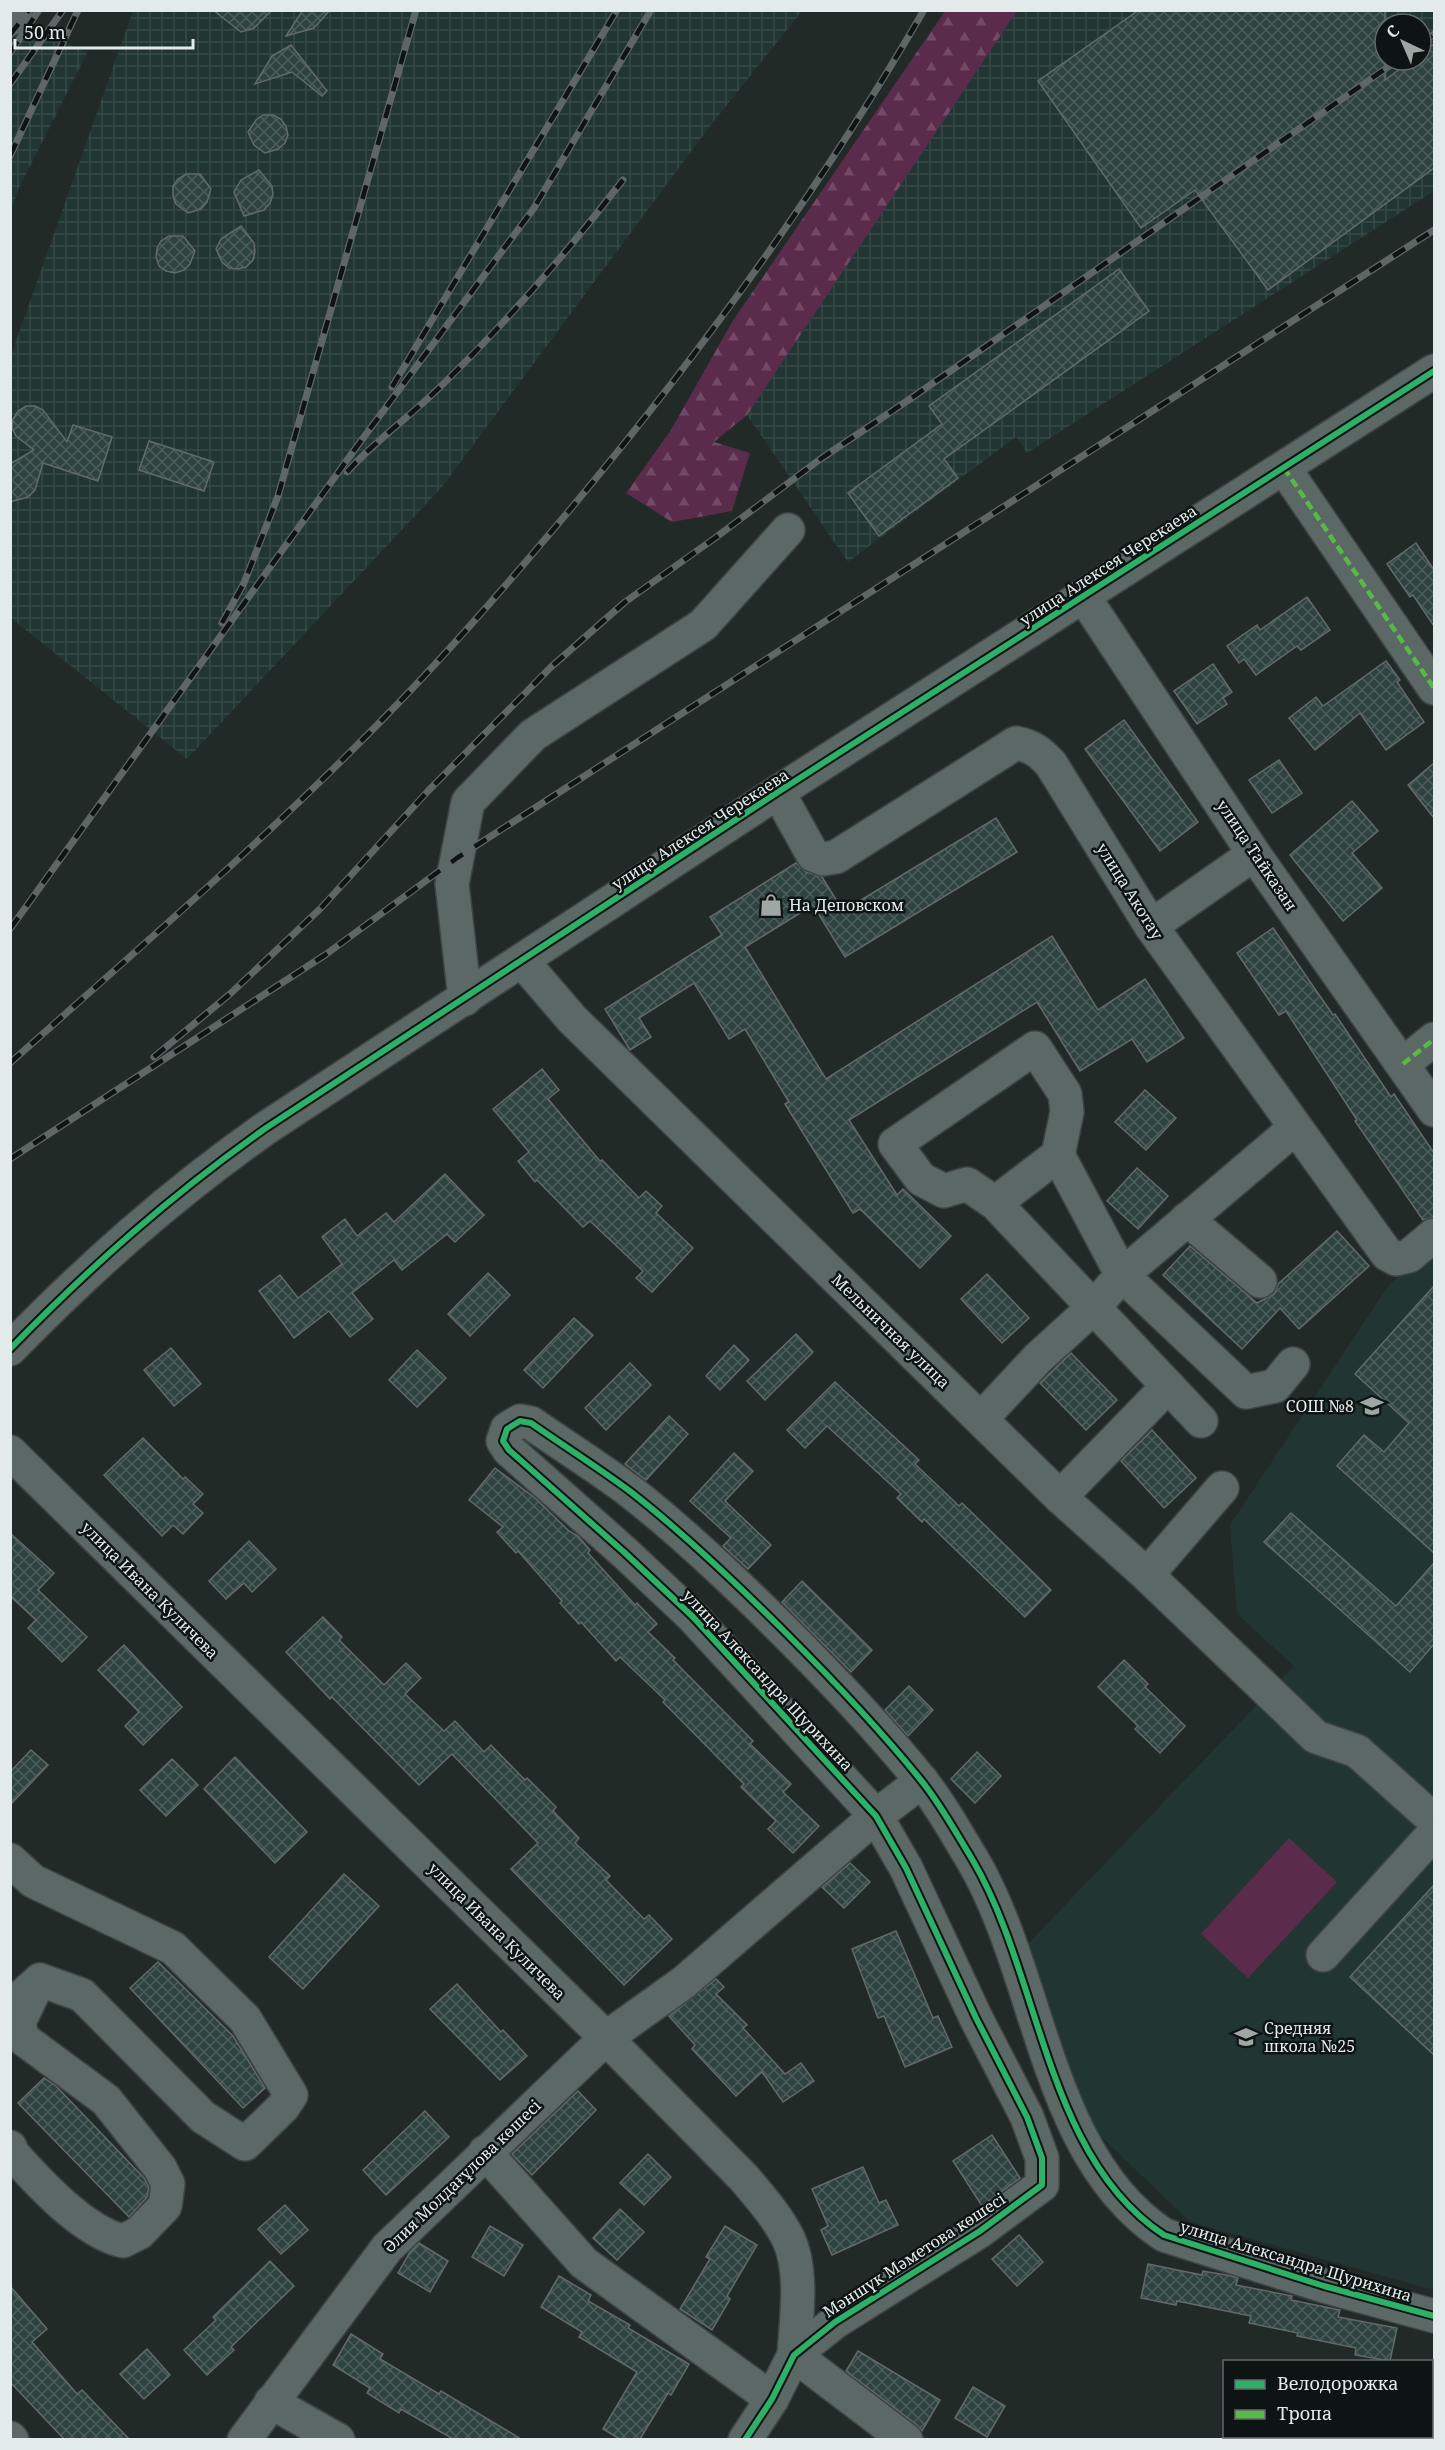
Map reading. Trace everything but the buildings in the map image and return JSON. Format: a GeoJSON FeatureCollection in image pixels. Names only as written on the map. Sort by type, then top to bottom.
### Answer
{"type":"FeatureCollection","features":[{"type":"Feature","properties":{"kind":"street"},"geometry":{"type":"LineString","coordinates":[[10,19],[16,10]]}},
{"type":"Feature","properties":{"kind":"street","name":"улица Алексея Черекаева"},"geometry":{"type":"LineString","coordinates":[[10,1350],[68,1291],[138,1226],[208,1169],[266,1128],[778,792],[1434,371]]}},
{"type":"Feature","properties":{"kind":"street"},"geometry":{"type":"LineString","coordinates":[[1284,468],[1434,688]]}},
{"type":"Feature","properties":{"kind":"street"},"geometry":{"type":"LineString","coordinates":[[465,999],[453,884],[468,802],[533,735],[703,625],[788,530]]}},
{"type":"Feature","properties":{"kind":"street","name":"улица Тайказан"},"geometry":{"type":"LineString","coordinates":[[1084,597],[1254,854],[1434,1110]]}},
{"type":"Feature","properties":{"kind":"street","name":"улица Акотау"},"geometry":{"type":"LineString","coordinates":[[778,792],[813,855],[823,859],[836,857],[1016,743],[1029,745],[1040,752],[1051,764],[1151,926],[1387,1254],[1396,1259],[1409,1256],[1434,1235]]}},
{"type":"Feature","properties":{"kind":"street"},"geometry":{"type":"LineString","coordinates":[[1151,926],[1254,854]]}},
{"type":"Feature","properties":{"kind":"street","name":"Мельничная улица"},"geometry":{"type":"LineString","coordinates":[[522,962],[572,1019],[1060,1497],[1147,1575],[1316,1737],[1356,1751],[1434,1820]]}},
{"type":"Feature","properties":{"kind":"street"},"geometry":{"type":"LineString","coordinates":[[1403,1064],[1434,1039]]}},
{"type":"Feature","properties":{"kind":"street"},"geometry":{"type":"LineString","coordinates":[[1201,1421],[995,1203],[967,1184],[944,1191],[921,1179],[895,1144],[1035,1048],[1065,1094],[1067,1112],[1058,1155],[1122,1275],[1246,1392],[1275,1386],[1293,1364]]}},
{"type":"Feature","properties":{"kind":"street"},"geometry":{"type":"LineString","coordinates":[[981,1419],[1038,1358],[1094,1308],[1122,1275],[1295,1128]]}},
{"type":"Feature","properties":{"kind":"street"},"geometry":{"type":"LineString","coordinates":[[995,1203],[1058,1155]]}},
{"type":"Feature","properties":{"kind":"street"},"geometry":{"type":"LineString","coordinates":[[1187,1219],[1260,1281]]}},
{"type":"Feature","properties":{"kind":"street"},"geometry":{"type":"LineString","coordinates":[[1060,1497],[1168,1386]]}},
{"type":"Feature","properties":{"kind":"street","name":"улица Александра Щурихина"},"geometry":{"type":"LineString","coordinates":[[1042,2185],[1042,2158],[1027,2117],[976,2018],[906,1868],[876,1816],[693,1617],[625,1553],[508,1450],[503,1441],[507,1429],[520,1420],[531,1423],[630,1491],[718,1565],[820,1667],[922,1781],[974,1862],[1007,1935],[1073,2126],[1111,2185],[1142,2221],[1164,2235],[1197,2246],[1324,2286],[1434,2316]]}},
{"type":"Feature","properties":{"kind":"street","name":"улица Ивана Куличева"},"geometry":{"type":"LineString","coordinates":[[10,1452],[606,2038],[744,2178],[766,2204],[789,2240],[798,2278],[794,2355]]}},
{"type":"Feature","properties":{"kind":"street"},"geometry":{"type":"LineString","coordinates":[[1147,1575],[1221,1488]]}},
{"type":"Feature","properties":{"kind":"street","name":"Әлия Молдағұлова көшесі"},"geometry":{"type":"LineString","coordinates":[[244,2439],[387,2248],[485,2152],[606,2038],[683,1983],[876,1816],[922,1781]]}},
{"type":"Feature","properties":{"kind":"street"},"geometry":{"type":"LineString","coordinates":[[1323,1955],[1434,1833]]}},
{"type":"Feature","properties":{"kind":"street"},"geometry":{"type":"LineString","coordinates":[[10,1860],[33,1881],[173,1948],[245,2019],[291,2095],[283,2107],[245,2144],[203,2118],[82,1995],[40,1980]]}},
{"type":"Feature","properties":{"kind":"street"},"geometry":{"type":"LineString","coordinates":[[10,1999],[20,1998],[40,1980]]}},
{"type":"Feature","properties":{"kind":"street"},"geometry":{"type":"LineString","coordinates":[[10,2147],[13,2154],[44,2189],[106,2237],[123,2241],[139,2233],[165,2206],[168,2184],[160,2168],[106,2100],[22,2038],[19,2022],[40,1980]]}},
{"type":"Feature","properties":{"kind":"street"},"geometry":{"type":"LineString","coordinates":[[485,2152],[584,2263],[772,2399]]}},
{"type":"Feature","properties":{"kind":"street","name":"Мәншүк Мәметова көшесі"},"geometry":{"type":"LineString","coordinates":[[745,2439],[772,2399],[794,2355],[835,2322],[980,2231],[1042,2185]]}},
{"type":"Feature","properties":{"kind":"street"},"geometry":{"type":"LineString","coordinates":[[794,2355],[906,2439]]}},
{"type":"Feature","properties":{"kind":"street"},"geometry":{"type":"LineString","coordinates":[[271,2403],[338,2439]]}},
{"type":"Feature","properties":{"kind":"shaded area"},"geometry":{"type":"Polygon","coordinates":[[[133,11],[802,11],[707,130],[442,487],[187,759],[11,618],[11,355],[133,11]]]}},
{"type":"Feature","properties":{"kind":"shaded area"},"geometry":{"type":"Polygon","coordinates":[[[1017,11],[1434,11],[1434,191],[1027,453],[1016,437],[848,562],[747,415],[1017,11]]]}},
{"type":"Feature","properties":{"kind":"shaded area"},"geometry":{"type":"Polygon","coordinates":[[[11,16],[87,53],[18,190],[11,211],[11,16]]]}},
{"type":"Feature","properties":{"kind":"shaded area","name":"Средняя школа №25"},"geometry":{"type":"Polygon","coordinates":[[[1434,1244],[1434,2290],[1190,2222],[1090,2126],[1025,1947],[1294,1666],[1237,1614],[1230,1525],[1388,1286],[1434,1244]]]}},
{"type":"Feature","properties":{"kind":"green space"},"geometry":{"type":"Polygon","coordinates":[[[945,11],[1017,11],[747,415],[714,442],[750,453],[732,511],[672,522],[626,493],[671,430],[732,322],[945,11]]]}},
{"type":"Feature","properties":{"kind":"green space"},"geometry":{"type":"Polygon","coordinates":[[[1289,1838],[1337,1882],[1248,1978],[1201,1934],[1289,1838]]]}},
{"type":"Feature","properties":{"kind":"railway"},"geometry":{"type":"LineString","coordinates":[[10,35],[29,10]]}},
{"type":"Feature","properties":{"kind":"railway"},"geometry":{"type":"LineString","coordinates":[[10,53],[39,10]]}},
{"type":"Feature","properties":{"kind":"railway"},"geometry":{"type":"LineString","coordinates":[[10,84],[63,10]]}},
{"type":"Feature","properties":{"kind":"railway"},"geometry":{"type":"LineString","coordinates":[[10,156],[78,10]]}},
{"type":"Feature","properties":{"kind":"railway"},"geometry":{"type":"LineString","coordinates":[[222,623],[244,583],[278,496],[416,10]]}},
{"type":"Feature","properties":{"kind":"railway"},"geometry":{"type":"LineString","coordinates":[[392,387],[617,10]]}},
{"type":"Feature","properties":{"kind":"railway"},"geometry":{"type":"LineString","coordinates":[[10,929],[355,449],[534,208],[651,10]]}},
{"type":"Feature","properties":{"kind":"railway"},"geometry":{"type":"LineString","coordinates":[[10,1063],[293,808],[405,696],[511,579],[653,407],[750,279],[840,147],[924,10]]}},
{"type":"Feature","properties":{"kind":"railway"},"geometry":{"type":"LineString","coordinates":[[154,1057],[230,994],[320,909],[428,791],[551,667],[625,602],[819,460],[1381,72]]}},
{"type":"Feature","properties":{"kind":"railway"},"geometry":{"type":"LineString","coordinates":[[347,472],[438,389],[511,314],[557,262],[623,180]]}},
{"type":"Feature","properties":{"kind":"railway"},"geometry":{"type":"LineString","coordinates":[[10,1159],[325,955],[457,858],[1434,230]]}},
{"type":"Feature","properties":{"kind":"marked path"},"geometry":{"type":"LineString","coordinates":[[1284,468],[1434,688]]}},
{"type":"Feature","properties":{"kind":"marked path"},"geometry":{"type":"LineString","coordinates":[[1403,1064],[1434,1039]]}},
{"type":"Feature","properties":{"kind":"cycle path"},"geometry":{"type":"LineString","coordinates":[[10,1349],[133,1232],[197,1179],[266,1128],[778,792],[1434,371]]}},
{"type":"Feature","properties":{"kind":"cycle path"},"geometry":{"type":"LineString","coordinates":[[745,2440],[772,2399],[794,2355],[835,2322],[980,2231],[1042,2185],[1042,2158],[1027,2117],[976,2018],[906,1868],[876,1816],[693,1617],[509,1450],[503,1441],[507,1429],[520,1421],[531,1423],[607,1474],[691,1542],[837,1685],[927,1788],[972,1859],[995,1905],[1069,2112],[1094,2160],[1124,2201],[1164,2235],[1324,2286],[1434,2316]]}},
{"type":"Feature","properties":{"kind":"place","name":"На Деповском"},"geometry":{"type":"Point","coordinates":[771,905]}},
{"type":"Feature","properties":{"kind":"place","name":"СОШ №8"},"geometry":{"type":"Point","coordinates":[1372,1406]}},
{"type":"Feature","properties":{"kind":"place","name":"Средняя школа №25"},"geometry":{"type":"Point","coordinates":[1246,2037]}}]}
